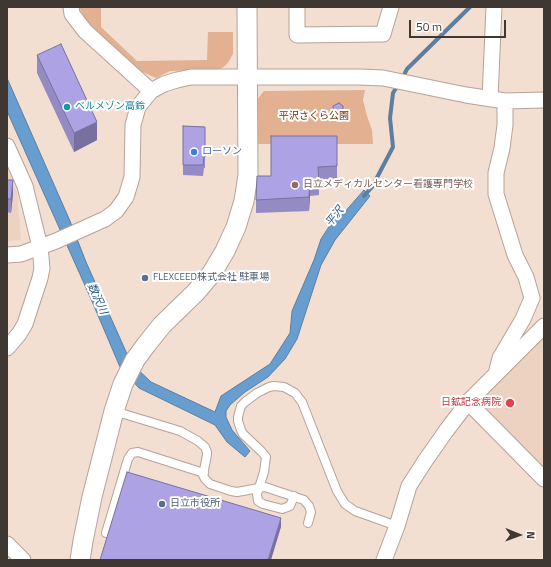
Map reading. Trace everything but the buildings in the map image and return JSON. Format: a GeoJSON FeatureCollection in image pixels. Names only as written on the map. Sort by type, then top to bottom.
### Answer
{"type":"FeatureCollection","features":[{"type":"Feature","properties":{"kind":"street"},"geometry":{"type":"LineString","coordinates":[[71,7],[72,14],[85,31],[151,91]]}},
{"type":"Feature","properties":{"kind":"street"},"geometry":{"type":"LineString","coordinates":[[80,560],[92,497],[114,412],[123,384],[135,360],[162,325],[196,292],[212,273],[236,228],[244,201],[248,175],[247,7]]}},
{"type":"Feature","properties":{"kind":"street"},"geometry":{"type":"LineString","coordinates":[[297,7],[297,35],[383,34],[391,7]]}},
{"type":"Feature","properties":{"kind":"street"},"geometry":{"type":"LineString","coordinates":[[490,98],[494,7]]}},
{"type":"Feature","properties":{"kind":"street"},"geometry":{"type":"LineString","coordinates":[[7,255],[21,254],[56,241],[105,220],[116,211],[126,197],[132,176],[133,125],[138,107],[151,91],[164,84],[177,80],[190,77],[248,76],[360,77],[393,80],[466,95],[505,101],[544,100]]}},
{"type":"Feature","properties":{"kind":"street"},"geometry":{"type":"LineString","coordinates":[[496,374],[500,358],[523,319],[532,298],[526,277],[515,255],[496,194],[496,173],[502,148],[505,125],[505,101]]}},
{"type":"Feature","properties":{"kind":"street"},"geometry":{"type":"LineString","coordinates":[[7,146],[25,186],[40,247],[42,268],[25,324],[7,348]]}},
{"type":"Feature","properties":{"kind":"street"},"geometry":{"type":"LineString","coordinates":[[384,560],[410,486],[425,460],[468,402],[544,326]]}},
{"type":"Feature","properties":{"kind":"street"},"geometry":{"type":"LineString","coordinates":[[468,402],[544,479]]}},
{"type":"Feature","properties":{"kind":"street"},"geometry":{"type":"LineString","coordinates":[[7,544],[22,560]]}},
{"type":"Feature","properties":{"kind":"lane"},"geometry":{"type":"LineString","coordinates":[[294,496],[290,506],[284,509],[279,509],[258,501],[256,494],[264,472],[266,457],[243,434],[238,421],[241,406],[245,402],[264,389],[274,386],[284,387],[295,393],[302,402],[337,491],[345,504],[355,511],[397,526]]}},
{"type":"Feature","properties":{"kind":"lane"},"geometry":{"type":"LineString","coordinates":[[114,412],[180,431],[198,441],[205,448],[207,455],[204,473],[205,479],[210,484],[237,492],[265,488],[304,500],[309,506],[310,512],[308,523]]}},
{"type":"Feature","properties":{"kind":"lane"},"geometry":{"type":"LineString","coordinates":[[106,533],[128,459],[132,453],[138,452],[204,473]]}},
{"type":"Feature","properties":{"kind":"shaded area"},"geometry":{"type":"Polygon","coordinates":[[[7,168],[17,192],[21,240],[7,241],[7,168]]]}},
{"type":"Feature","properties":{"kind":"shaded area","name":"日鉱記念病院"},"geometry":{"type":"Polygon","coordinates":[[[544,333],[544,473],[475,401],[544,333]]]}},
{"type":"Feature","properties":{"kind":"green space"},"geometry":{"type":"Polygon","coordinates":[[[79,7],[101,7],[101,27],[137,61],[207,60],[208,32],[233,32],[233,54],[225,66],[220,69],[170,71],[156,78],[136,69],[126,62],[85,19],[79,7]]]}},
{"type":"Feature","properties":{"kind":"green space","name":"平沢さくら公園"},"geometry":{"type":"Polygon","coordinates":[[[365,90],[363,100],[372,130],[373,144],[255,144],[256,101],[264,91],[365,90]]]}},
{"type":"Feature","properties":{"kind":"water","name":"数沢川"},"geometry":{"type":"Polygon","coordinates":[[[7,78],[131,363],[151,382],[215,412],[221,396],[270,364],[290,333],[292,311],[314,260],[321,239],[332,222],[343,214],[364,190],[370,196],[335,240],[321,265],[297,339],[285,359],[268,377],[245,392],[230,405],[226,411],[226,417],[232,430],[250,451],[245,457],[227,442],[215,425],[139,388],[120,367],[7,111],[7,78]]]}},
{"type":"Feature","properties":{"kind":"waterway","name":"平沢"},"geometry":{"type":"LineString","coordinates":[[402,79],[407,69],[470,7]]}},
{"type":"Feature","properties":{"kind":"waterway","name":"平沢"},"geometry":{"type":"LineString","coordinates":[[364,196],[372,187],[393,147],[390,118],[393,93],[398,85]]}},
{"type":"Feature","properties":{"kind":"place","name":"ベルメゾン高鈴"},"geometry":{"type":"Point","coordinates":[67,107]}},
{"type":"Feature","properties":{"kind":"place","name":"ローソン"},"geometry":{"type":"Point","coordinates":[194,152]}},
{"type":"Feature","properties":{"kind":"place","name":"日立メディカルセンター看護専門学校"},"geometry":{"type":"Point","coordinates":[295,185]}},
{"type":"Feature","properties":{"kind":"place","name":"FLEXCEED株式会社 駐車場"},"geometry":{"type":"Point","coordinates":[145,278]}},
{"type":"Feature","properties":{"kind":"place","name":"日鉱記念病院"},"geometry":{"type":"Point","coordinates":[510,403]}},
{"type":"Feature","properties":{"kind":"place","name":"日立市役所"},"geometry":{"type":"Point","coordinates":[162,504]}}]}
